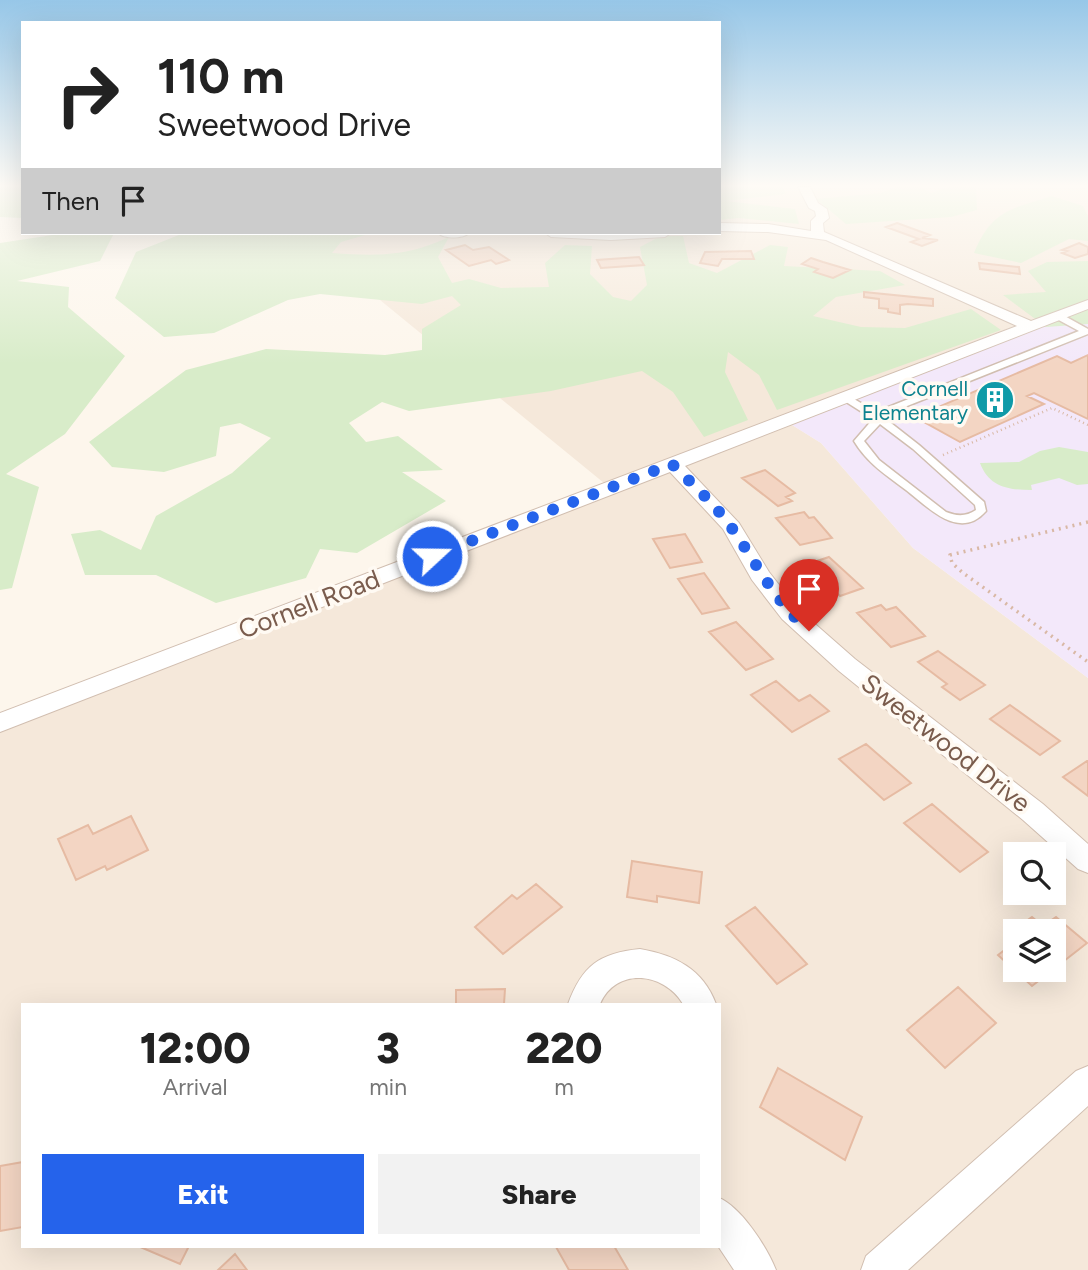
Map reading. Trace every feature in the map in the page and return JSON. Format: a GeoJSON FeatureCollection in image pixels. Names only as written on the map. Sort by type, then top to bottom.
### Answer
{"type":"FeatureCollection","features":[{"type":"Feature","properties":{"kind":"street"},"geometry":{"type":"LineString","coordinates":[[855,246],[1030,326]]}},
{"type":"Feature","properties":{"kind":"street","name":"Cornell Road"},"geometry":{"type":"LineString","coordinates":[[0,723],[1088,304]]}},
{"type":"Feature","properties":{"kind":"street","name":"Sweetwood Drive"},"geometry":{"type":"LineString","coordinates":[[672,464],[732,527],[760,575],[790,614],[847,665],[1033,812],[1088,861]]}},
{"type":"Feature","properties":{"kind":"street"},"geometry":{"type":"LineString","coordinates":[[584,1003],[593,983],[604,973],[624,964],[646,962],[675,973],[687,983],[699,1003]]}},
{"type":"Feature","properties":{"kind":"street"},"geometry":{"type":"LineString","coordinates":[[880,1270],[1088,1083]]}},
{"type":"Feature","properties":{"kind":"street"},"geometry":{"type":"LineString","coordinates":[[721,1219],[757,1270]]}},
{"type":"Feature","properties":{"kind":"lane"},"geometry":{"type":"LineString","coordinates":[[1058,316],[1087,331]]}},
{"type":"Feature","properties":{"kind":"lane"},"geometry":{"type":"LineString","coordinates":[[878,415],[1087,331]]}},
{"type":"Feature","properties":{"kind":"lane"},"geometry":{"type":"LineString","coordinates":[[846,397],[878,415],[980,505],[981,511],[977,516],[962,519],[943,516],[911,488],[896,481],[864,451],[859,440],[877,422],[878,415]]}},
{"type":"Feature","properties":{"kind":"path"},"geometry":{"type":"LineString","coordinates":[[938,457],[1052,408],[1088,425]]}},
{"type":"Feature","properties":{"kind":"path"},"geometry":{"type":"LineString","coordinates":[[1088,522],[950,555],[952,563],[963,573],[1088,662]]}},
{"type":"Feature","properties":{"kind":"shaded area"},"geometry":{"type":"Polygon","coordinates":[[[314,246],[1088,246],[1088,298],[604,483],[314,246]]]}},
{"type":"Feature","properties":{"kind":"shaded area"},"geometry":{"type":"Polygon","coordinates":[[[1082,311],[1088,314],[1088,678],[913,548],[821,443],[792,425],[1082,311]]]}},
{"type":"Feature","properties":{"kind":"shaded area"},"geometry":{"type":"Polygon","coordinates":[[[792,425],[821,443],[913,548],[1088,678],[1088,1270],[0,1270],[0,731],[792,425]]]}},
{"type":"Feature","properties":{"kind":"green space"},"geometry":{"type":"Polygon","coordinates":[[[0,246],[107,246],[100,261],[17,281],[69,287],[68,307],[125,356],[65,434],[6,474],[39,487],[12,588],[0,590],[0,246]]]}},
{"type":"Feature","properties":{"kind":"green space"},"geometry":{"type":"Polygon","coordinates":[[[150,246],[338,246],[332,253],[364,255],[444,246],[438,257],[452,283],[469,279],[501,288],[549,287],[545,263],[564,246],[592,246],[590,274],[613,297],[631,301],[647,285],[641,246],[685,246],[689,263],[717,273],[768,246],[781,246],[788,247],[784,266],[880,271],[905,285],[836,297],[813,316],[861,327],[905,328],[971,309],[1001,330],[777,410],[759,375],[728,352],[725,372],[748,420],[704,437],[673,392],[642,371],[551,391],[409,411],[382,402],[349,423],[366,442],[398,436],[443,470],[402,472],[446,501],[357,553],[320,549],[306,578],[216,603],[156,575],[85,575],[71,534],[100,530],[141,550],[156,516],[232,473],[271,438],[240,423],[220,427],[216,456],[164,472],[112,467],[89,442],[186,370],[266,349],[385,355],[422,350],[422,329],[461,305],[452,296],[422,304],[320,294],[288,300],[214,333],[164,337],[115,298],[136,252],[150,246]]]}},
{"type":"Feature","properties":{"kind":"green space"},"geometry":{"type":"Polygon","coordinates":[[[977,246],[1054,246],[1021,263],[974,253],[977,246]]]}},
{"type":"Feature","properties":{"kind":"green space"},"geometry":{"type":"Polygon","coordinates":[[[1088,261],[1088,324],[1046,327],[1003,295],[1046,292],[1028,271],[1047,262],[1088,261]]]}},
{"type":"Feature","properties":{"kind":"green space"},"geometry":{"type":"Polygon","coordinates":[[[1059,447],[1088,452],[1088,484],[1077,485],[1059,478],[1031,485],[1032,490],[1007,488],[994,482],[980,463],[1019,462],[1040,451],[1059,447]]]}},
{"type":"Feature","properties":{"kind":"building"},"geometry":{"type":"Polygon","coordinates":[[[460,246],[473,250],[489,247],[509,260],[496,264],[491,260],[469,266],[446,250],[460,246]]]}},
{"type":"Feature","properties":{"kind":"building"},"geometry":{"type":"Polygon","coordinates":[[[1071,246],[1086,246],[1088,254],[1075,258],[1062,253],[1067,251],[1062,250],[1071,246]]]}},
{"type":"Feature","properties":{"kind":"building"},"geometry":{"type":"Polygon","coordinates":[[[751,251],[754,259],[722,259],[718,266],[700,263],[705,252],[751,251]]]}},
{"type":"Feature","properties":{"kind":"building"},"geometry":{"type":"Polygon","coordinates":[[[639,257],[644,265],[601,268],[597,260],[639,257]]]}},
{"type":"Feature","properties":{"kind":"building"},"geometry":{"type":"Polygon","coordinates":[[[811,258],[850,270],[833,278],[814,272],[818,269],[802,264],[811,258]]]}},
{"type":"Feature","properties":{"kind":"building"},"geometry":{"type":"Polygon","coordinates":[[[979,263],[1019,267],[1020,274],[980,269],[979,263]]]}},
{"type":"Feature","properties":{"kind":"building"},"geometry":{"type":"Polygon","coordinates":[[[864,292],[933,299],[933,306],[900,305],[900,314],[888,312],[888,309],[879,308],[879,299],[864,297],[864,292]]]}},
{"type":"Feature","properties":{"kind":"building","name":"Cornell Elementary"},"geometry":{"type":"Polygon","coordinates":[[[1088,355],[1088,419],[1034,393],[1027,396],[1044,404],[960,442],[915,417],[1057,356],[1071,363],[1088,355]]]}},
{"type":"Feature","properties":{"kind":"building"},"geometry":{"type":"Polygon","coordinates":[[[765,470],[795,493],[786,497],[792,501],[778,506],[742,478],[765,470]]]}},
{"type":"Feature","properties":{"kind":"building"},"geometry":{"type":"Polygon","coordinates":[[[804,512],[809,518],[814,517],[832,538],[800,545],[776,518],[804,512]]]}},
{"type":"Feature","properties":{"kind":"building"},"geometry":{"type":"Polygon","coordinates":[[[685,534],[702,562],[670,568],[653,539],[685,534]]]}},
{"type":"Feature","properties":{"kind":"building"},"geometry":{"type":"Polygon","coordinates":[[[829,557],[863,588],[840,596],[808,564],[829,557]]]}},
{"type":"Feature","properties":{"kind":"building"},"geometry":{"type":"Polygon","coordinates":[[[704,573],[729,608],[702,614],[678,579],[704,573]]]}},
{"type":"Feature","properties":{"kind":"building"},"geometry":{"type":"Polygon","coordinates":[[[881,605],[886,610],[896,607],[925,636],[891,647],[857,613],[881,605]]]}},
{"type":"Feature","properties":{"kind":"building"},"geometry":{"type":"Polygon","coordinates":[[[736,622],[773,659],[746,670],[709,632],[736,622]]]}},
{"type":"Feature","properties":{"kind":"building"},"geometry":{"type":"Polygon","coordinates":[[[938,651],[985,685],[960,700],[942,687],[947,684],[918,662],[938,651]]]}},
{"type":"Feature","properties":{"kind":"building"},"geometry":{"type":"Polygon","coordinates":[[[776,681],[799,701],[810,695],[829,711],[792,732],[751,695],[776,681]]]}},
{"type":"Feature","properties":{"kind":"building"},"geometry":{"type":"Polygon","coordinates":[[[1010,705],[1060,741],[1040,755],[990,719],[1010,705]]]}},
{"type":"Feature","properties":{"kind":"building"},"geometry":{"type":"Polygon","coordinates":[[[866,744],[911,783],[884,800],[839,759],[866,744]]]}},
{"type":"Feature","properties":{"kind":"building"},"geometry":{"type":"Polygon","coordinates":[[[1088,761],[1088,796],[1063,777],[1088,761]]]}},
{"type":"Feature","properties":{"kind":"building"},"geometry":{"type":"Polygon","coordinates":[[[932,804],[988,852],[960,872],[904,823],[932,804]]]}},
{"type":"Feature","properties":{"kind":"building"},"geometry":{"type":"Polygon","coordinates":[[[131,816],[148,850],[107,870],[105,866],[76,880],[58,839],[88,825],[93,834],[131,816]]]}},
{"type":"Feature","properties":{"kind":"building"},"geometry":{"type":"Polygon","coordinates":[[[632,861],[702,872],[699,903],[657,896],[657,902],[627,897],[632,861]]]}},
{"type":"Feature","properties":{"kind":"building"},"geometry":{"type":"Polygon","coordinates":[[[536,884],[562,907],[503,954],[475,927],[512,895],[517,899],[536,884]]]}},
{"type":"Feature","properties":{"kind":"building"},"geometry":{"type":"Polygon","coordinates":[[[755,907],[807,964],[777,984],[726,926],[755,907]]]}},
{"type":"Feature","properties":{"kind":"building"},"geometry":{"type":"Polygon","coordinates":[[[1066,925],[1087,943],[1066,960],[1066,925]]]}},
{"type":"Feature","properties":{"kind":"building"},"geometry":{"type":"Polygon","coordinates":[[[958,987],[996,1023],[945,1068],[907,1030],[958,987]]]}},
{"type":"Feature","properties":{"kind":"building"},"geometry":{"type":"Polygon","coordinates":[[[505,989],[504,1003],[456,1003],[456,990],[505,989]]]}},
{"type":"Feature","properties":{"kind":"building"},"geometry":{"type":"Polygon","coordinates":[[[778,1068],[862,1117],[845,1160],[760,1107],[778,1068]]]}},
{"type":"Feature","properties":{"kind":"building"},"geometry":{"type":"Polygon","coordinates":[[[21,1162],[21,1227],[0,1231],[0,1166],[21,1162]]]}},
{"type":"Feature","properties":{"kind":"building"},"geometry":{"type":"Polygon","coordinates":[[[143,1248],[188,1248],[180,1264],[143,1248]]]}},
{"type":"Feature","properties":{"kind":"building"},"geometry":{"type":"Polygon","coordinates":[[[557,1248],[615,1248],[628,1270],[569,1270],[557,1248]]]}},
{"type":"Feature","properties":{"kind":"building"},"geometry":{"type":"Polygon","coordinates":[[[235,1254],[247,1270],[218,1270],[235,1254]]]}},
{"type":"Feature","properties":{"kind":"place","name":"Cornell Elementary"},"geometry":{"type":"Point","coordinates":[995,400]}},
{"type":"Feature","properties":{"kind":"route"},"geometry":{"type":"LineString","coordinates":[[432,556],[672,464],[732,527],[760,575],[790,614],[809,631]]}}]}
